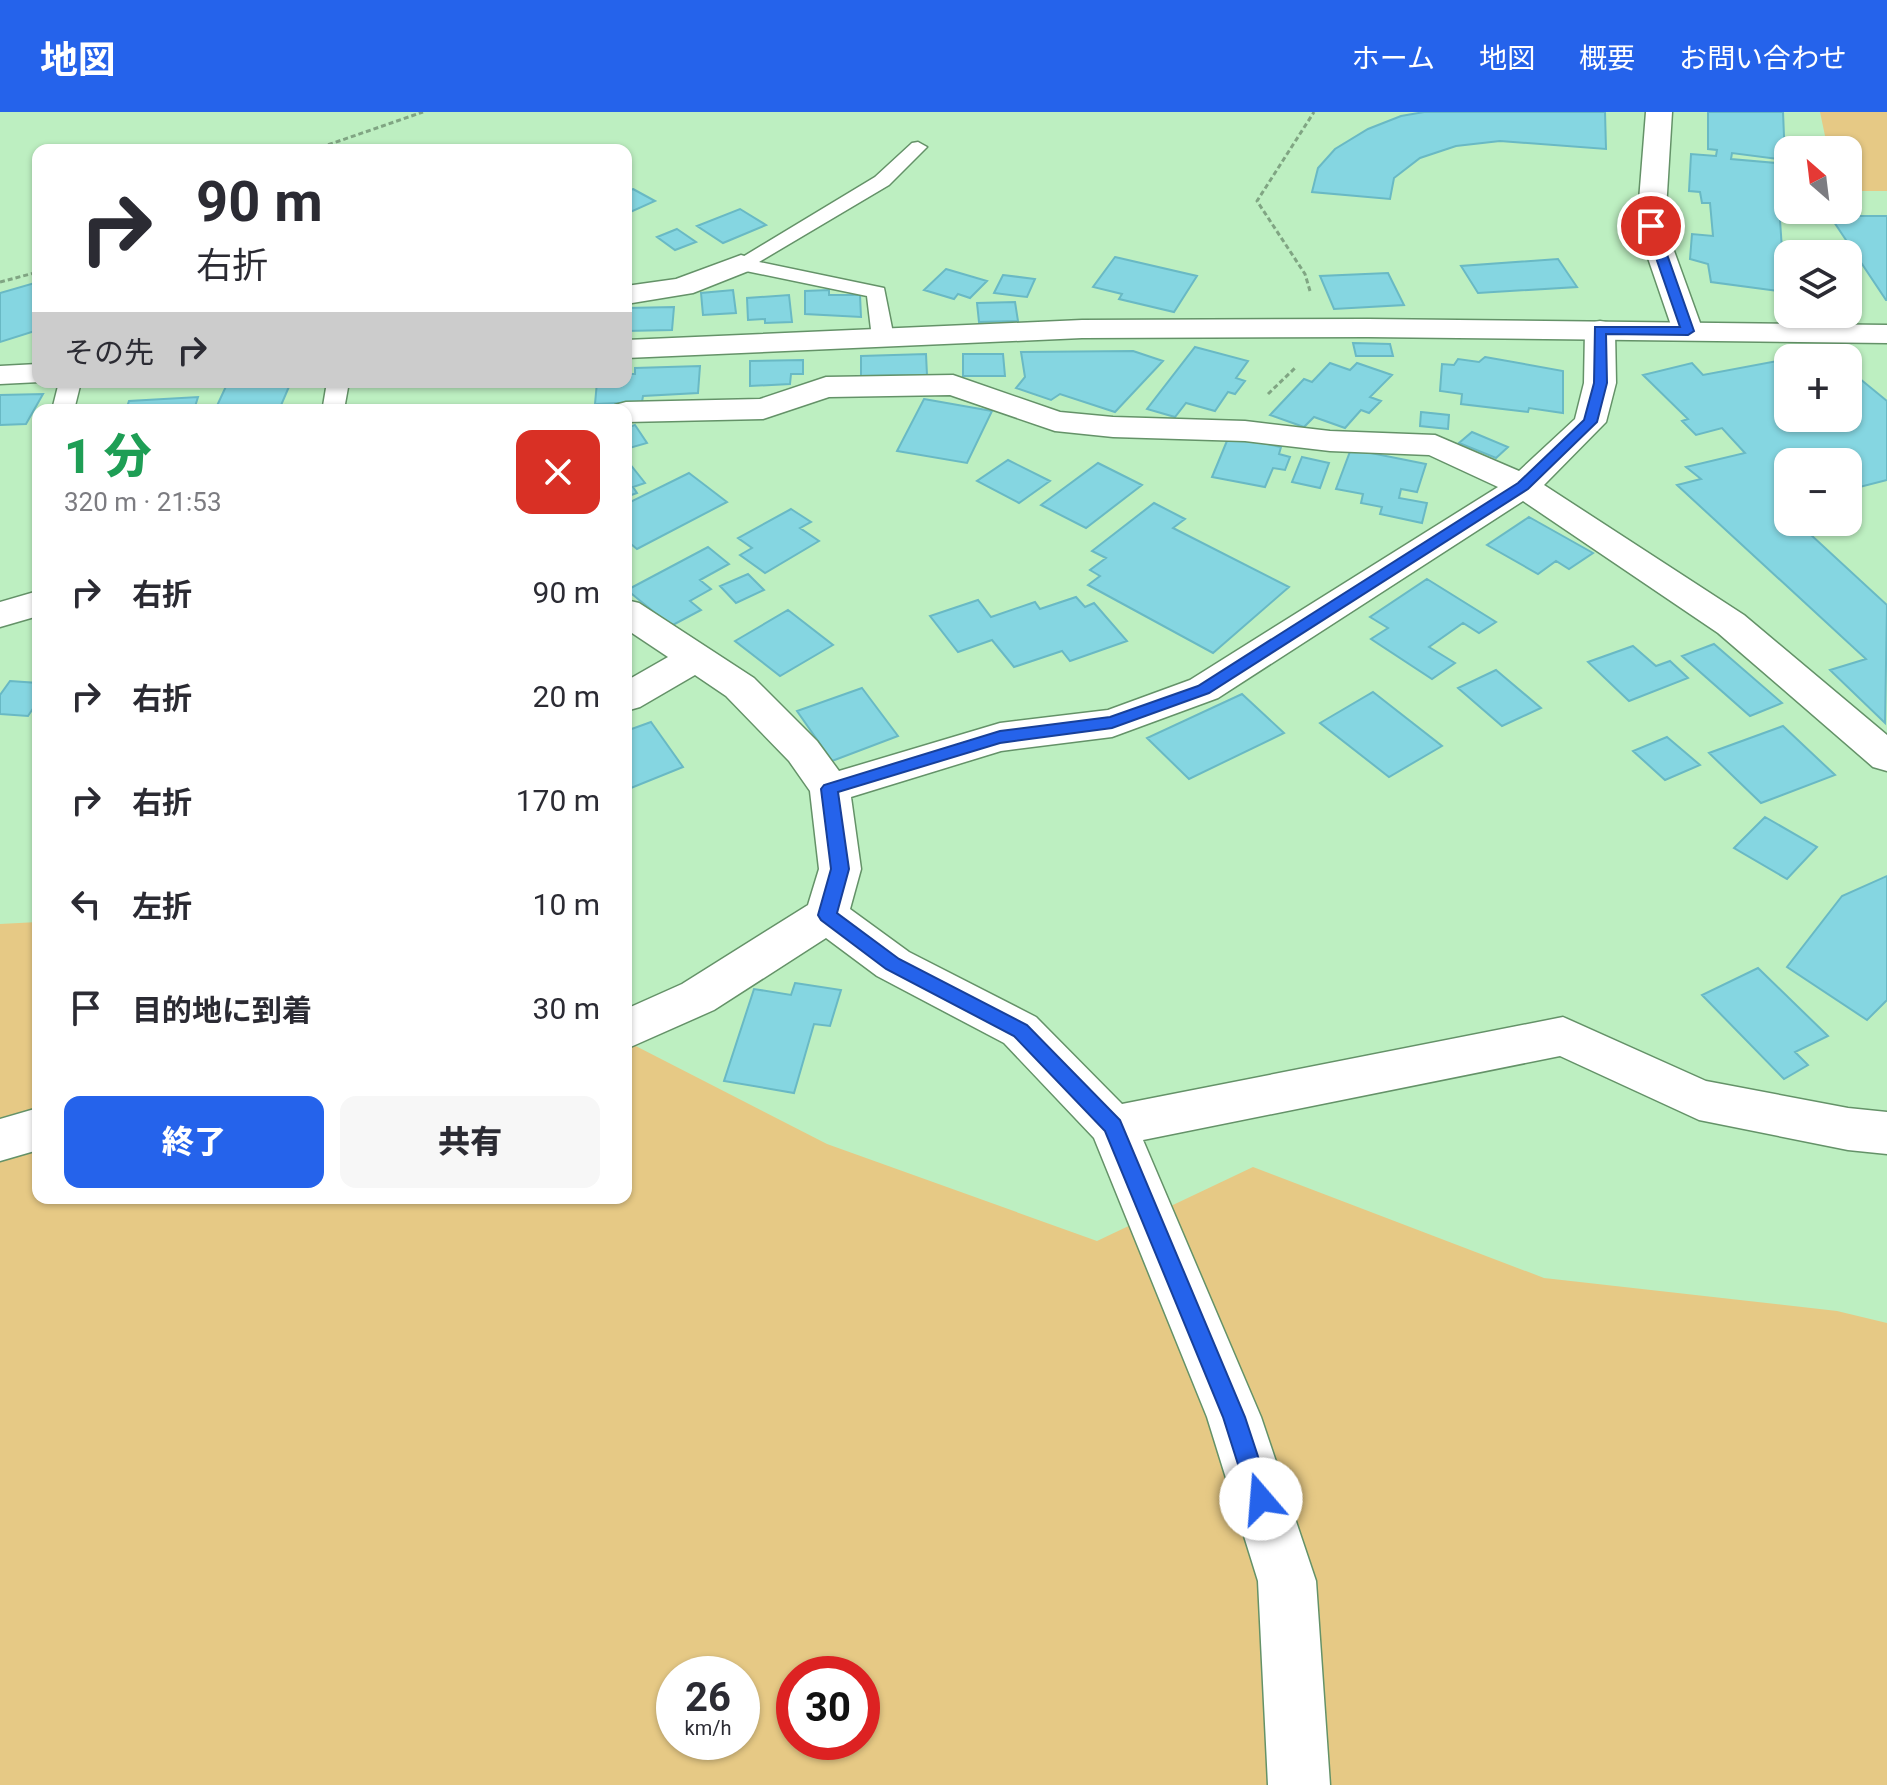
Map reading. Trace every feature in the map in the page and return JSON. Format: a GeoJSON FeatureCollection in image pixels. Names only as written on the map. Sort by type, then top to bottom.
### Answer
{"type":"FeatureCollection","features":[{"type":"Feature","properties":{"kind":"street"},"geometry":{"type":"LineString","coordinates":[[1659,112],[1651,226],[1688,331]]}},
{"type":"Feature","properties":{"kind":"street"},"geometry":{"type":"LineString","coordinates":[[632,294],[682,287],[741,264]]}},
{"type":"Feature","properties":{"kind":"street"},"geometry":{"type":"LineString","coordinates":[[632,349],[1082,329],[1887,334]]}},
{"type":"Feature","properties":{"kind":"street"},"geometry":{"type":"LineString","coordinates":[[830,789],[1000,737],[1112,723],[1204,689],[1523,486],[1590,422],[1600,383],[1600,330]]}},
{"type":"Feature","properties":{"kind":"street"},"geometry":{"type":"LineString","coordinates":[[0,375],[32,373]]}},
{"type":"Feature","properties":{"kind":"street"},"geometry":{"type":"LineString","coordinates":[[632,412],[763,409],[826,387],[953,385],[1055,421],[1113,427],[1245,431],[1330,441],[1435,445],[1523,486],[1731,624],[1887,757]]}},
{"type":"Feature","properties":{"kind":"street"},"geometry":{"type":"LineString","coordinates":[[0,615],[32,605]]}},
{"type":"Feature","properties":{"kind":"street"},"geometry":{"type":"LineString","coordinates":[[632,616],[740,687],[803,751],[830,789],[840,869],[827,915],[698,997],[632,1027]]}},
{"type":"Feature","properties":{"kind":"street"},"geometry":{"type":"LineString","coordinates":[[632,695],[695,658]]}},
{"type":"Feature","properties":{"kind":"street"},"geometry":{"type":"LineString","coordinates":[[827,915],[893,964],[1020,1030],[1113,1126],[1234,1417],[1287,1581],[1299,1785]]}},
{"type":"Feature","properties":{"kind":"street"},"geometry":{"type":"LineString","coordinates":[[1113,1126],[1563,1036],[1699,1100],[1848,1129],[1887,1133]]}},
{"type":"Feature","properties":{"kind":"street"},"geometry":{"type":"LineString","coordinates":[[0,1140],[32,1131]]}},
{"type":"Feature","properties":{"kind":"lane"},"geometry":{"type":"LineString","coordinates":[[741,264],[882,181],[918,147]]}},
{"type":"Feature","properties":{"kind":"lane"},"geometry":{"type":"LineString","coordinates":[[741,264],[877,292],[883,338]]}},
{"type":"Feature","properties":{"kind":"path"},"geometry":{"type":"LineString","coordinates":[[335,144],[423,112]]}},
{"type":"Feature","properties":{"kind":"path"},"geometry":{"type":"LineString","coordinates":[[1245,431],[1261,401],[1283,376],[1319,349],[1320,329],[1305,274],[1257,201],[1314,112]]}},
{"type":"Feature","properties":{"kind":"path"},"geometry":{"type":"LineString","coordinates":[[0,282],[32,274]]}},
{"type":"Feature","properties":{"kind":"shaded area"},"geometry":{"type":"Polygon","coordinates":[[[1820,112],[1887,112],[1887,191],[1862,191],[1862,136],[1825,136],[1820,112]]]}},
{"type":"Feature","properties":{"kind":"shaded area"},"geometry":{"type":"Polygon","coordinates":[[[32,922],[32,1204],[632,1204],[632,1044],[827,1144],[1097,1241],[1253,1167],[1544,1278],[1837,1311],[1887,1323],[1887,1785],[0,1785],[0,924],[32,922]]]}},
{"type":"Feature","properties":{"kind":"building"},"geometry":{"type":"Polygon","coordinates":[[[1424,112],[1605,112],[1606,149],[1500,141],[1456,146],[1420,158],[1394,178],[1390,199],[1312,192],[1318,168],[1335,149],[1368,129],[1401,116],[1424,112]]]}},
{"type":"Feature","properties":{"kind":"building"},"geometry":{"type":"Polygon","coordinates":[[[1708,112],[1783,112],[1784,136],[1774,136],[1774,159],[1732,153],[1731,159],[1774,163],[1774,224],[1780,224],[1781,240],[1774,240],[1774,291],[1711,282],[1708,264],[1690,259],[1692,234],[1713,236],[1710,203],[1702,203],[1700,192],[1689,191],[1691,154],[1716,156],[1717,150],[1708,149],[1708,112]]]}},
{"type":"Feature","properties":{"kind":"building"},"geometry":{"type":"Polygon","coordinates":[[[633,189],[655,201],[632,211],[633,189]]]}},
{"type":"Feature","properties":{"kind":"building"},"geometry":{"type":"Polygon","coordinates":[[[740,209],[766,225],[723,243],[697,226],[740,209]]]}},
{"type":"Feature","properties":{"kind":"building"},"geometry":{"type":"Polygon","coordinates":[[[1862,216],[1887,216],[1887,300],[1862,264],[1862,240],[1846,240],[1835,224],[1862,224],[1862,216]]]}},
{"type":"Feature","properties":{"kind":"building"},"geometry":{"type":"Polygon","coordinates":[[[677,229],[696,242],[675,250],[657,237],[677,229]]]}},
{"type":"Feature","properties":{"kind":"building"},"geometry":{"type":"Polygon","coordinates":[[[1115,257],[1197,276],[1174,312],[1119,299],[1122,294],[1093,287],[1115,257]]]}},
{"type":"Feature","properties":{"kind":"building"},"geometry":{"type":"Polygon","coordinates":[[[1558,259],[1577,287],[1478,293],[1461,266],[1558,259]]]}},
{"type":"Feature","properties":{"kind":"building"},"geometry":{"type":"Polygon","coordinates":[[[946,269],[987,281],[970,298],[958,294],[954,299],[924,290],[946,269]]]}},
{"type":"Feature","properties":{"kind":"building"},"geometry":{"type":"Polygon","coordinates":[[[1388,273],[1404,305],[1334,309],[1320,276],[1388,273]]]}},
{"type":"Feature","properties":{"kind":"building"},"geometry":{"type":"Polygon","coordinates":[[[1003,275],[1035,279],[1027,297],[994,293],[1003,275]]]}},
{"type":"Feature","properties":{"kind":"building"},"geometry":{"type":"Polygon","coordinates":[[[32,284],[32,332],[0,342],[0,293],[32,284]]]}},
{"type":"Feature","properties":{"kind":"building"},"geometry":{"type":"Polygon","coordinates":[[[733,290],[736,313],[703,315],[701,293],[733,290]]]}},
{"type":"Feature","properties":{"kind":"building"},"geometry":{"type":"Polygon","coordinates":[[[829,290],[829,295],[860,295],[861,317],[805,314],[805,291],[829,290]]]}},
{"type":"Feature","properties":{"kind":"building"},"geometry":{"type":"Polygon","coordinates":[[[789,295],[792,322],[748,320],[747,298],[789,295]]]}},
{"type":"Feature","properties":{"kind":"building"},"geometry":{"type":"Polygon","coordinates":[[[1015,302],[1018,321],[979,322],[977,303],[1015,302]]]}},
{"type":"Feature","properties":{"kind":"building"},"geometry":{"type":"Polygon","coordinates":[[[674,307],[672,330],[632,331],[632,308],[674,307]]]}},
{"type":"Feature","properties":{"kind":"building"},"geometry":{"type":"Polygon","coordinates":[[[1353,343],[1390,344],[1393,356],[1356,356],[1353,343]]]}},
{"type":"Feature","properties":{"kind":"building"},"geometry":{"type":"Polygon","coordinates":[[[1195,347],[1248,361],[1236,378],[1245,381],[1235,394],[1228,392],[1215,411],[1186,403],[1175,417],[1147,409],[1195,347]]]}},
{"type":"Feature","properties":{"kind":"building"},"geometry":{"type":"Polygon","coordinates":[[[1133,351],[1163,361],[1115,412],[1060,394],[1051,400],[1016,388],[1025,377],[1021,352],[1133,351]]]}},
{"type":"Feature","properties":{"kind":"building"},"geometry":{"type":"Polygon","coordinates":[[[926,354],[927,375],[861,376],[861,356],[926,354]]]}},
{"type":"Feature","properties":{"kind":"building"},"geometry":{"type":"Polygon","coordinates":[[[963,354],[1003,354],[1005,376],[963,376],[963,354]]]}},
{"type":"Feature","properties":{"kind":"building"},"geometry":{"type":"Polygon","coordinates":[[[1485,357],[1563,371],[1563,413],[1461,404],[1462,394],[1440,391],[1442,364],[1454,365],[1458,359],[1479,362],[1485,357]]]}},
{"type":"Feature","properties":{"kind":"building"},"geometry":{"type":"Polygon","coordinates":[[[803,360],[803,374],[791,374],[790,384],[750,386],[750,361],[803,360]]]}},
{"type":"Feature","properties":{"kind":"building"},"geometry":{"type":"Polygon","coordinates":[[[1774,362],[1774,432],[1862,432],[1862,380],[1887,401],[1887,480],[1862,486],[1862,448],[1774,448],[1774,536],[1812,536],[1887,605],[1885,723],[1830,670],[1866,659],[1677,485],[1701,479],[1686,467],[1745,453],[1722,428],[1696,435],[1682,421],[1688,419],[1643,375],[1692,363],[1703,375],[1774,362]]]}},
{"type":"Feature","properties":{"kind":"building"},"geometry":{"type":"Polygon","coordinates":[[[1330,363],[1350,370],[1357,363],[1392,375],[1370,397],[1381,401],[1369,413],[1361,410],[1345,428],[1314,417],[1304,427],[1270,415],[1304,379],[1312,382],[1330,363]]]}},
{"type":"Feature","properties":{"kind":"building"},"geometry":{"type":"Polygon","coordinates":[[[700,366],[698,393],[643,396],[642,402],[595,404],[596,388],[632,388],[635,368],[700,366]]]}},
{"type":"Feature","properties":{"kind":"building"},"geometry":{"type":"Polygon","coordinates":[[[225,388],[288,388],[282,404],[218,404],[225,388]]]}},
{"type":"Feature","properties":{"kind":"building"},"geometry":{"type":"Polygon","coordinates":[[[43,394],[37,404],[32,404],[32,413],[26,424],[0,425],[0,395],[43,394]]]}},
{"type":"Feature","properties":{"kind":"building"},"geometry":{"type":"Polygon","coordinates":[[[198,397],[196,404],[128,404],[129,401],[198,397]]]}},
{"type":"Feature","properties":{"kind":"building"},"geometry":{"type":"Polygon","coordinates":[[[924,399],[992,411],[967,463],[897,451],[924,399]]]}},
{"type":"Feature","properties":{"kind":"building"},"geometry":{"type":"Polygon","coordinates":[[[1421,412],[1449,415],[1448,429],[1420,426],[1421,412]]]}},
{"type":"Feature","properties":{"kind":"building"},"geometry":{"type":"Polygon","coordinates":[[[635,425],[647,443],[632,447],[632,426],[635,425]]]}},
{"type":"Feature","properties":{"kind":"building"},"geometry":{"type":"Polygon","coordinates":[[[1472,432],[1508,447],[1496,458],[1459,443],[1472,432]]]}},
{"type":"Feature","properties":{"kind":"building"},"geometry":{"type":"Polygon","coordinates":[[[1229,436],[1281,447],[1279,454],[1290,457],[1285,470],[1273,468],[1265,487],[1212,477],[1229,436]]]}},
{"type":"Feature","properties":{"kind":"building"},"geometry":{"type":"Polygon","coordinates":[[[1351,449],[1426,464],[1417,492],[1401,489],[1399,498],[1427,503],[1422,523],[1380,514],[1382,507],[1361,503],[1363,494],[1336,489],[1351,449]]]}},
{"type":"Feature","properties":{"kind":"building"},"geometry":{"type":"Polygon","coordinates":[[[1302,457],[1329,463],[1320,488],[1292,482],[1302,457]]]}},
{"type":"Feature","properties":{"kind":"building"},"geometry":{"type":"Polygon","coordinates":[[[1008,460],[1050,481],[1019,503],[977,481],[1008,460]]]}},
{"type":"Feature","properties":{"kind":"building"},"geometry":{"type":"Polygon","coordinates":[[[1098,463],[1142,485],[1086,528],[1041,505],[1098,463]]]}},
{"type":"Feature","properties":{"kind":"building"},"geometry":{"type":"Polygon","coordinates":[[[632,467],[645,483],[633,487],[637,493],[632,495],[632,467]]]}},
{"type":"Feature","properties":{"kind":"building"},"geometry":{"type":"Polygon","coordinates":[[[689,473],[727,502],[637,549],[632,545],[632,501],[689,473]]]}},
{"type":"Feature","properties":{"kind":"building"},"geometry":{"type":"Polygon","coordinates":[[[1154,503],[1185,519],[1173,528],[1289,587],[1213,653],[1088,585],[1100,576],[1090,570],[1106,558],[1092,551],[1154,503]]]}},
{"type":"Feature","properties":{"kind":"building"},"geometry":{"type":"Polygon","coordinates":[[[791,509],[811,522],[800,528],[819,541],[765,573],[740,555],[752,548],[738,538],[791,509]]]}},
{"type":"Feature","properties":{"kind":"building"},"geometry":{"type":"Polygon","coordinates":[[[1529,517],[1593,553],[1569,569],[1556,561],[1538,574],[1487,545],[1529,517]]]}},
{"type":"Feature","properties":{"kind":"building"},"geometry":{"type":"Polygon","coordinates":[[[708,547],[729,564],[700,580],[711,589],[690,601],[701,610],[671,626],[632,594],[632,587],[708,547]]]}},
{"type":"Feature","properties":{"kind":"building"},"geometry":{"type":"Polygon","coordinates":[[[748,574],[764,590],[736,603],[720,586],[748,574]]]}},
{"type":"Feature","properties":{"kind":"building"},"geometry":{"type":"Polygon","coordinates":[[[1427,579],[1496,622],[1479,633],[1463,623],[1429,647],[1455,663],[1432,679],[1371,639],[1388,628],[1370,617],[1427,579]]]}},
{"type":"Feature","properties":{"kind":"building"},"geometry":{"type":"Polygon","coordinates":[[[1076,597],[1085,607],[1094,603],[1127,641],[1070,661],[1062,651],[1014,667],[992,640],[958,652],[930,616],[978,600],[991,617],[1035,602],[1040,609],[1076,597]]]}},
{"type":"Feature","properties":{"kind":"building"},"geometry":{"type":"Polygon","coordinates":[[[788,610],[833,645],[780,676],[735,641],[788,610]]]}},
{"type":"Feature","properties":{"kind":"building"},"geometry":{"type":"Polygon","coordinates":[[[1714,644],[1782,703],[1750,716],[1682,656],[1714,644]]]}},
{"type":"Feature","properties":{"kind":"building"},"geometry":{"type":"Polygon","coordinates":[[[1633,646],[1656,666],[1670,661],[1688,678],[1629,701],[1588,662],[1633,646]]]}},
{"type":"Feature","properties":{"kind":"building"},"geometry":{"type":"Polygon","coordinates":[[[1496,670],[1541,708],[1502,726],[1458,688],[1496,670]]]}},
{"type":"Feature","properties":{"kind":"building"},"geometry":{"type":"Polygon","coordinates":[[[10,681],[32,683],[32,710],[28,716],[0,714],[0,695],[10,681]]]}},
{"type":"Feature","properties":{"kind":"building"},"geometry":{"type":"Polygon","coordinates":[[[862,688],[898,736],[832,761],[797,711],[862,688]]]}},
{"type":"Feature","properties":{"kind":"building"},"geometry":{"type":"Polygon","coordinates":[[[1373,692],[1442,746],[1389,777],[1320,723],[1373,692]]]}},
{"type":"Feature","properties":{"kind":"building"},"geometry":{"type":"Polygon","coordinates":[[[1242,694],[1284,733],[1189,779],[1147,738],[1242,694]]]}},
{"type":"Feature","properties":{"kind":"building"},"geometry":{"type":"Polygon","coordinates":[[[651,722],[683,767],[632,788],[632,729],[651,722]]]}},
{"type":"Feature","properties":{"kind":"building"},"geometry":{"type":"Polygon","coordinates":[[[1783,726],[1835,775],[1761,803],[1709,753],[1783,726]]]}},
{"type":"Feature","properties":{"kind":"building"},"geometry":{"type":"Polygon","coordinates":[[[1667,737],[1700,765],[1665,780],[1633,751],[1667,737]]]}},
{"type":"Feature","properties":{"kind":"building"},"geometry":{"type":"Polygon","coordinates":[[[1765,817],[1817,847],[1787,879],[1734,848],[1765,817]]]}},
{"type":"Feature","properties":{"kind":"building"},"geometry":{"type":"Polygon","coordinates":[[[1887,876],[1887,1000],[1867,1020],[1787,967],[1842,896],[1887,876]]]}},
{"type":"Feature","properties":{"kind":"building"},"geometry":{"type":"Polygon","coordinates":[[[1758,968],[1828,1036],[1795,1052],[1808,1065],[1784,1079],[1702,995],[1758,968]]]}},
{"type":"Feature","properties":{"kind":"building"},"geometry":{"type":"Polygon","coordinates":[[[795,983],[841,990],[830,1026],[814,1024],[794,1093],[724,1081],[754,989],[791,995],[795,983]]]}},
{"type":"Feature","properties":{"kind":"route"},"geometry":{"type":"LineString","coordinates":[[1261,1499],[1234,1417],[1113,1126],[1020,1030],[893,964],[827,915],[840,869],[830,789],[1000,737],[1112,723],[1204,689],[1523,486],[1590,422],[1600,383],[1600,330],[1688,331],[1651,226]]}}]}
